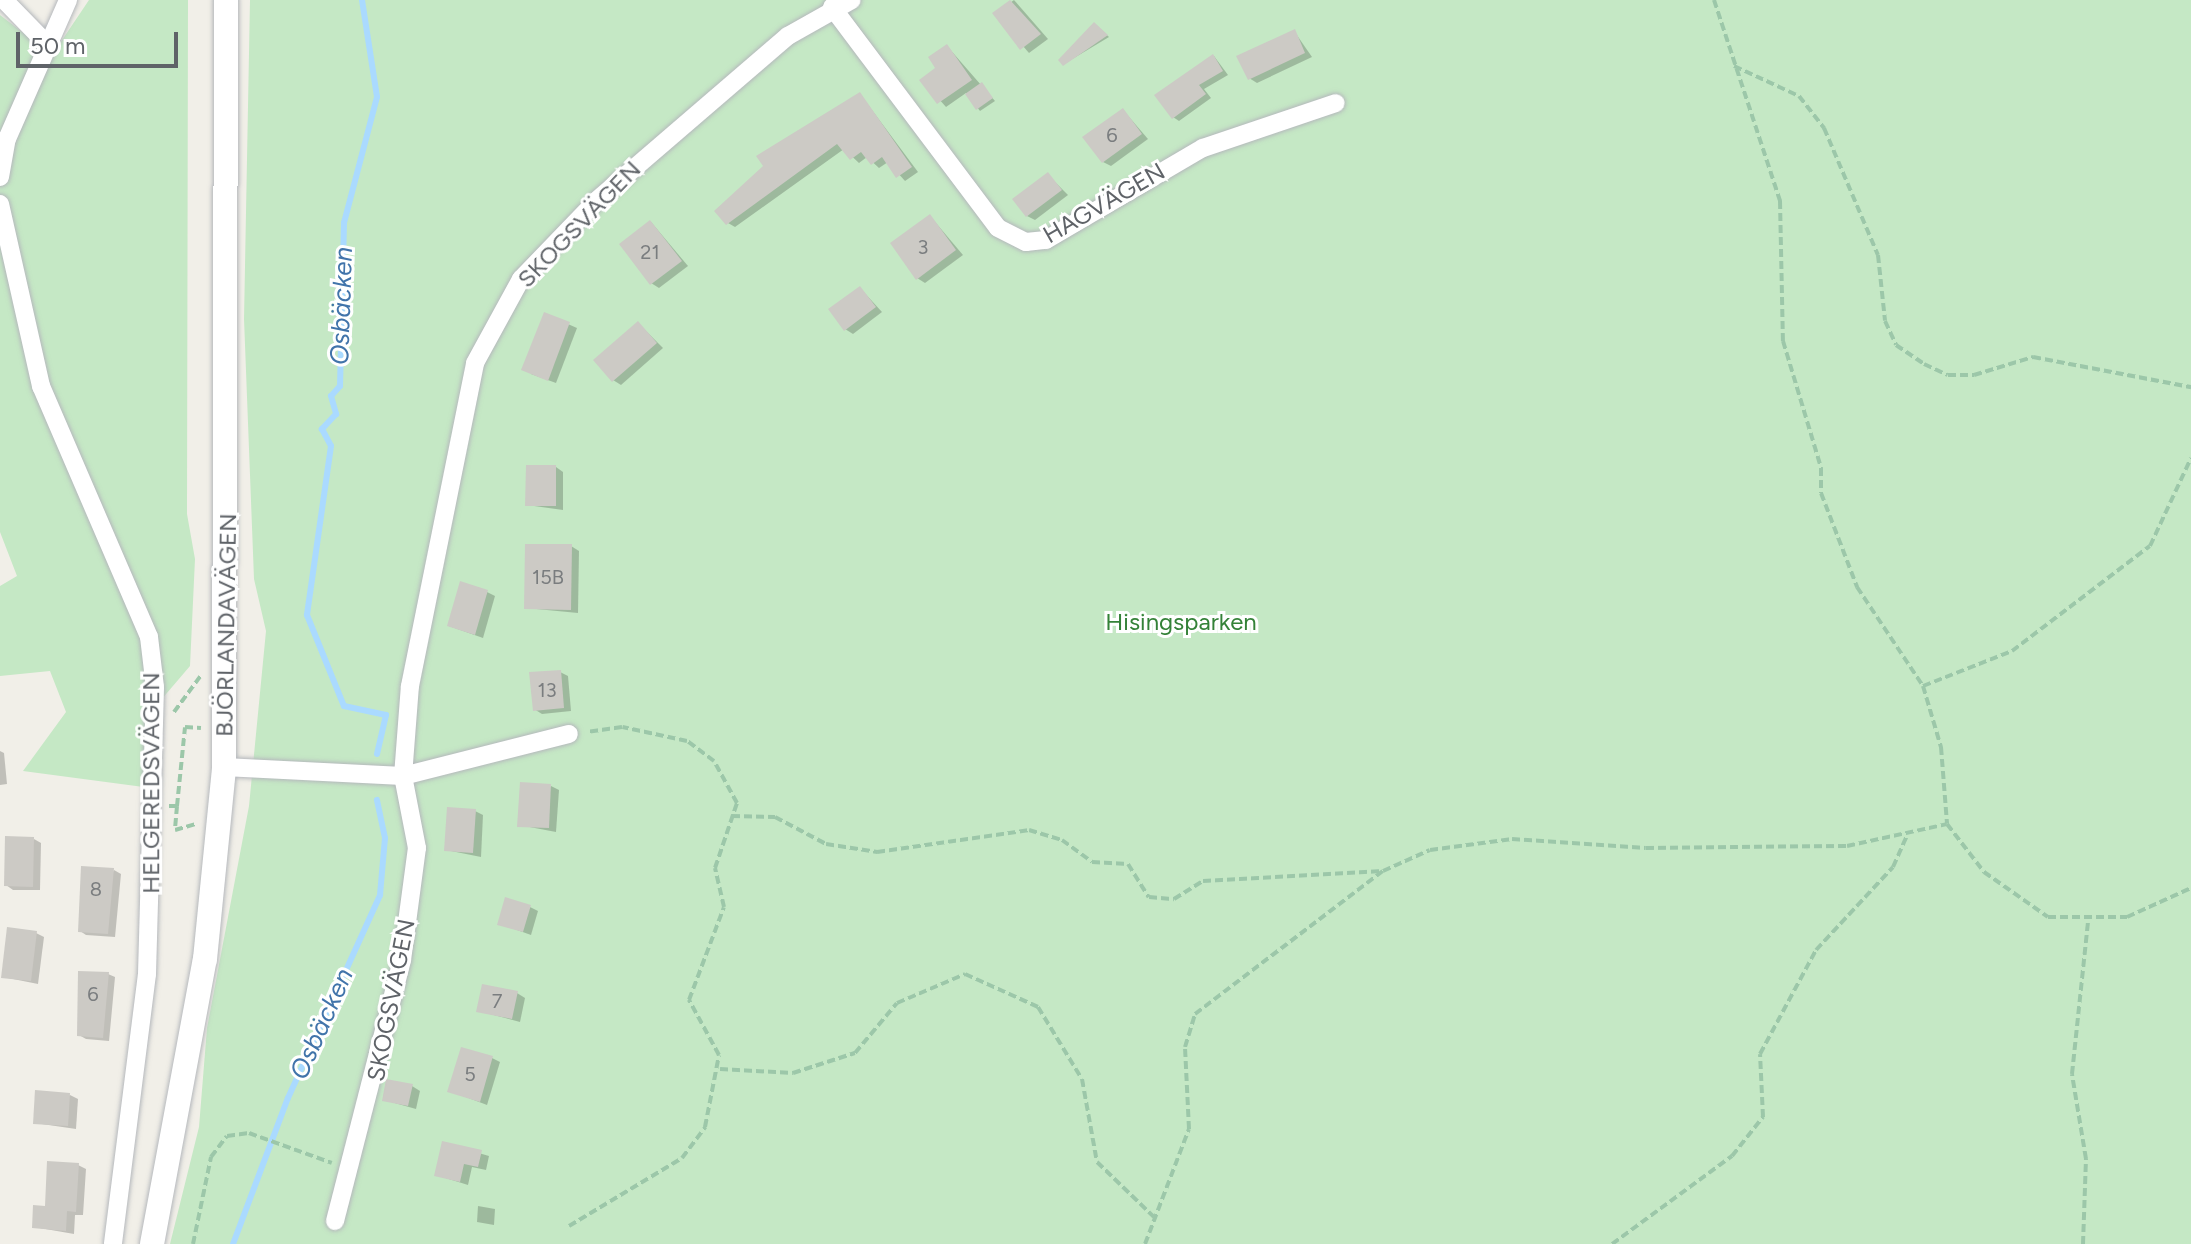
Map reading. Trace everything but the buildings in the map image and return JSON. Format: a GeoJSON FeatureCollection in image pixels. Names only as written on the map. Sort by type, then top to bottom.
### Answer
{"type":"FeatureCollection","features":[{"type":"Feature","properties":{"kind":"street"},"geometry":{"type":"LineString","coordinates":[[4,0],[45,42]]}},
{"type":"Feature","properties":{"kind":"street"},"geometry":{"type":"LineString","coordinates":[[0,177],[7,139],[45,42],[68,0]]}},
{"type":"Feature","properties":{"kind":"street","name":"BJÖRLANDAVÄGEN"},"geometry":{"type":"LineString","coordinates":[[152,1244],[198,1007],[224,767],[226,0]]}},
{"type":"Feature","properties":{"kind":"street","name":"SKOGSVÄGEN"},"geometry":{"type":"LineString","coordinates":[[335,1221],[394,1002],[417,848],[403,776],[410,686],[460,425],[488,337],[521,279],[596,201],[697,109],[832,7],[852,0]]}},
{"type":"Feature","properties":{"kind":"street","name":"HAGVÄGEN"},"geometry":{"type":"LineString","coordinates":[[832,7],[998,228],[1026,242],[1046,240],[1212,143],[1336,103]]}},
{"type":"Feature","properties":{"kind":"street","name":"HELGEREDSVÄGEN"},"geometry":{"type":"LineString","coordinates":[[0,204],[41,386],[149,637],[155,807],[147,974],[113,1244]]}},
{"type":"Feature","properties":{"kind":"street"},"geometry":{"type":"LineString","coordinates":[[224,767],[403,776],[569,734]]}},
{"type":"Feature","properties":{"kind":"path"},"geometry":{"type":"LineString","coordinates":[[1714,0],[1780,201],[1783,341],[1821,468],[1821,493],[1857,587],[1923,686],[1941,747],[1947,824],[2015,899],[2048,917],[2088,920],[2127,917],[2191,888]]}},
{"type":"Feature","properties":{"kind":"path"},"geometry":{"type":"LineString","coordinates":[[1734,66],[1799,96],[1824,128],[1878,255],[1885,321],[1896,345],[1924,364],[1948,375],[1974,375],[2033,357],[2191,387]]}},
{"type":"Feature","properties":{"kind":"path"},"geometry":{"type":"LineString","coordinates":[[1923,686],[2012,651],[2150,546],[2191,458]]}},
{"type":"Feature","properties":{"kind":"path"},"geometry":{"type":"LineString","coordinates":[[204,686],[205,659]]}},
{"type":"Feature","properties":{"kind":"path"},"geometry":{"type":"LineString","coordinates":[[155,740],[205,671]]}},
{"type":"Feature","properties":{"kind":"path"},"geometry":{"type":"LineString","coordinates":[[203,742],[204,714]]}},
{"type":"Feature","properties":{"kind":"path"},"geometry":{"type":"LineString","coordinates":[[175,830],[185,727],[204,728]]}},
{"type":"Feature","properties":{"kind":"path"},"geometry":{"type":"LineString","coordinates":[[569,734],[622,727],[687,741],[736,790],[732,816],[715,868],[724,907],[689,1000],[720,1069],[705,1127],[682,1158],[569,1226]]}},
{"type":"Feature","properties":{"kind":"path"},"geometry":{"type":"LineString","coordinates":[[155,807],[177,806]]}},
{"type":"Feature","properties":{"kind":"path"},"geometry":{"type":"LineString","coordinates":[[194,840],[197,811]]}},
{"type":"Feature","properties":{"kind":"path"},"geometry":{"type":"LineString","coordinates":[[732,816],[775,817],[826,844],[877,852],[1029,830],[1062,840],[1092,862],[1128,864],[1149,897],[1174,899],[1203,881],[1383,871]]}},
{"type":"Feature","properties":{"kind":"path"},"geometry":{"type":"LineString","coordinates":[[1145,1244],[1189,1129],[1185,1047],[1195,1014],[1383,871],[1430,850],[1512,839],[1646,848],[1847,846],[1947,824]]}},
{"type":"Feature","properties":{"kind":"path"},"geometry":{"type":"LineString","coordinates":[[1612,1244],[1732,1156],[1763,1117],[1760,1054],[1816,950],[1893,867],[1907,835]]}},
{"type":"Feature","properties":{"kind":"path"},"geometry":{"type":"LineString","coordinates":[[2083,1244],[2086,1159],[2072,1074],[2088,920]]}},
{"type":"Feature","properties":{"kind":"path"},"geometry":{"type":"LineString","coordinates":[[720,1069],[793,1073],[855,1053],[897,1003],[965,974],[1038,1007],[1082,1079],[1097,1162],[1155,1218]]}},
{"type":"Feature","properties":{"kind":"path"},"geometry":{"type":"LineString","coordinates":[[193,1244],[220,1143],[236,1134],[263,1137],[350,1168]]}},
{"type":"Feature","properties":{"kind":"green space"},"geometry":{"type":"Polygon","coordinates":[[[89,0],[188,0],[187,514],[195,559],[190,666],[149,714],[151,788],[23,771],[66,712],[50,671],[0,676],[0,586],[17,576],[0,532],[0,15],[52,55],[89,0]]]}},
{"type":"Feature","properties":{"kind":"green space","name":"Hisingsparken"},"geometry":{"type":"Polygon","coordinates":[[[250,0],[2191,0],[2191,1244],[170,1244],[199,1127],[207,1028],[249,806],[266,631],[254,579],[244,319],[250,0]]]}},
{"type":"Feature","properties":{"kind":"waterway","name":"Osbäcken"},"geometry":{"type":"LineString","coordinates":[[362,0],[377,97],[344,223],[340,386],[331,396],[336,414],[322,429],[331,446],[307,615],[344,706],[386,715],[377,754]]}},
{"type":"Feature","properties":{"kind":"waterway","name":"Osbäcken"},"geometry":{"type":"LineString","coordinates":[[233,1244],[288,1098],[380,895],[385,838],[377,800]]}}]}
